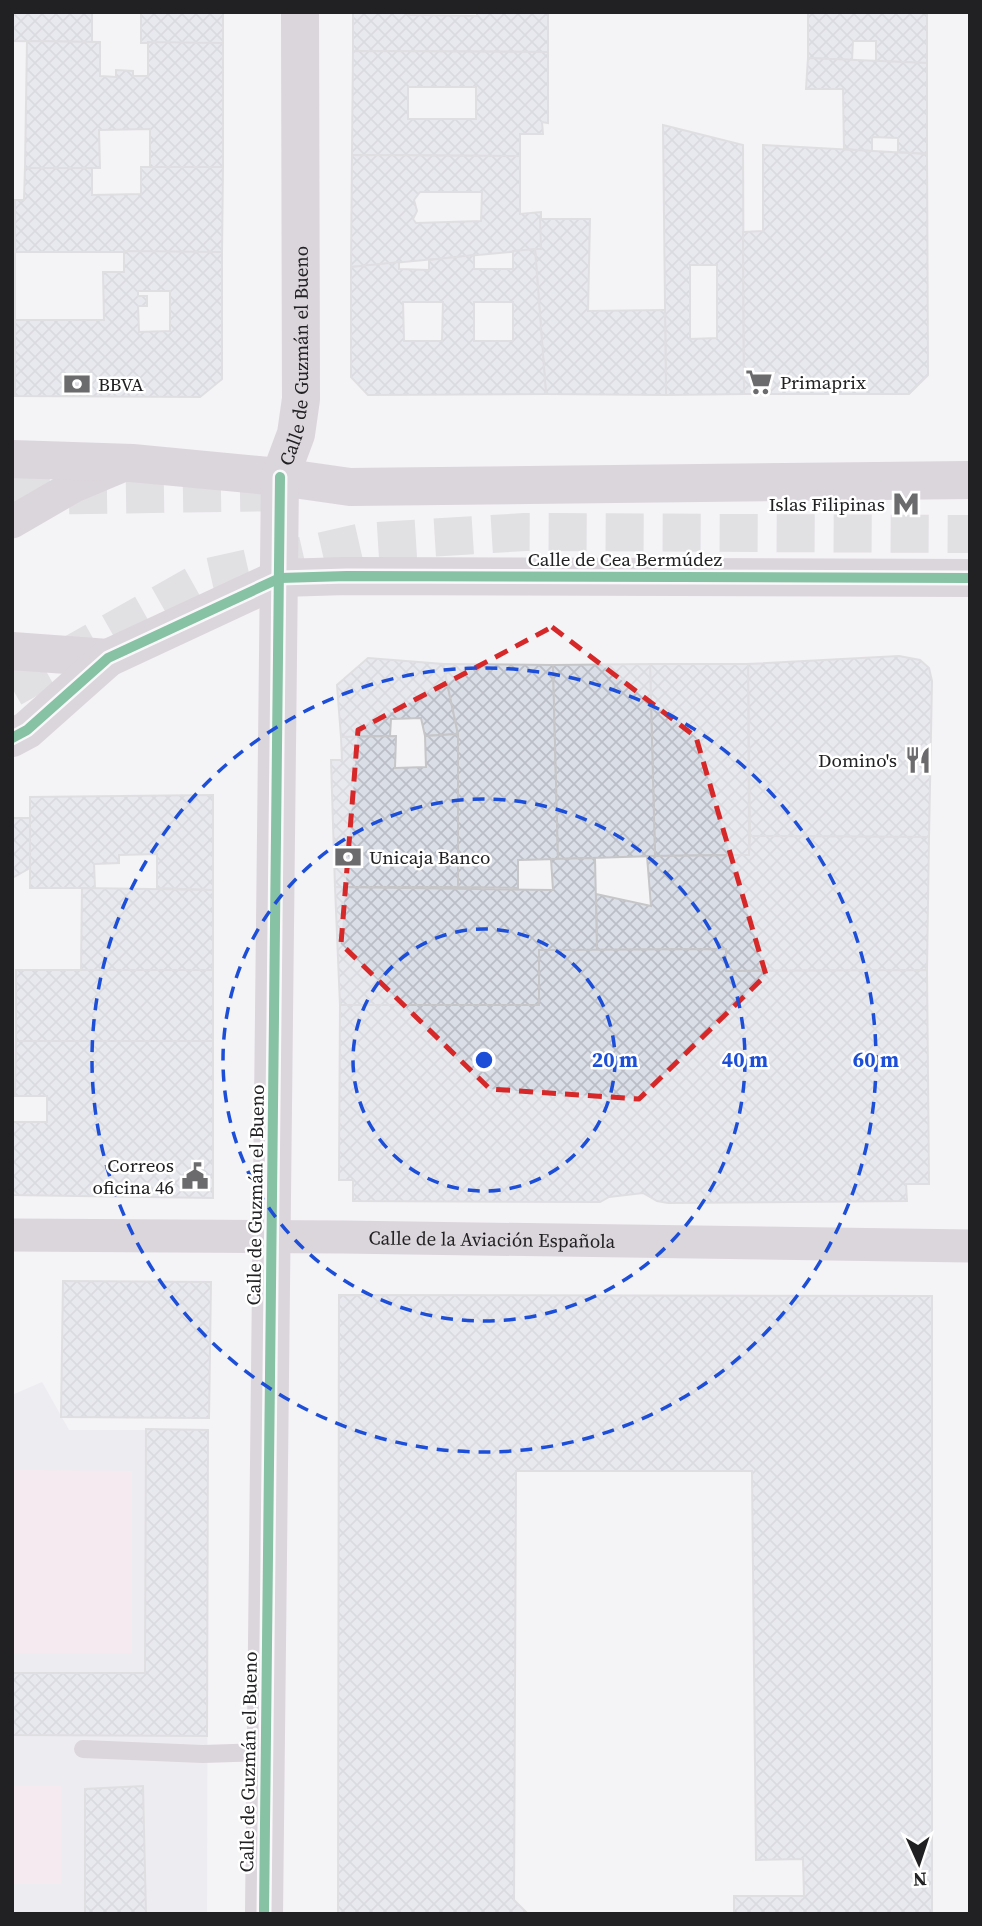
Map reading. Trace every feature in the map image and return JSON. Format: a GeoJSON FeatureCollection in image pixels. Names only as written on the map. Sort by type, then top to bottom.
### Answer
{"type":"FeatureCollection","features":[{"type":"Feature","properties":{"kind":"street","name":"Calle de Guzmán el Bueno"},"geometry":{"type":"LineString","coordinates":[[264,1914],[281,477],[296,434],[301,399],[300,12]]}},
{"type":"Feature","properties":{"kind":"street"},"geometry":{"type":"LineString","coordinates":[[12,459],[132,463],[281,477],[350,487],[970,480]]}},
{"type":"Feature","properties":{"kind":"street"},"geometry":{"type":"LineString","coordinates":[[12,522],[74,486],[132,463]]}},
{"type":"Feature","properties":{"kind":"street"},"geometry":{"type":"LineString","coordinates":[[12,738],[27,730],[107,658],[280,578]]}},
{"type":"Feature","properties":{"kind":"street","name":"Calle de Cea Bermúdez"},"geometry":{"type":"LineString","coordinates":[[280,578],[970,578]]}},
{"type":"Feature","properties":{"kind":"street"},"geometry":{"type":"LineString","coordinates":[[12,651],[107,658]]}},
{"type":"Feature","properties":{"kind":"street","name":"Calle de la Aviación Española"},"geometry":{"type":"LineString","coordinates":[[12,1235],[970,1246]]}},
{"type":"Feature","properties":{"kind":"lane"},"geometry":{"type":"LineString","coordinates":[[83,1749],[203,1754],[266,1752]]}},
{"type":"Feature","properties":{"kind":"highlighted area"},"geometry":{"type":"Polygon","coordinates":[[[552,627],[696,737],[766,975],[639,1099],[490,1089],[341,944],[358,730],[552,627]]]}},
{"type":"Feature","properties":{"kind":"shaded area"},"geometry":{"type":"Polygon","coordinates":[[[42,1382],[69,1430],[208,1430],[207,1914],[12,1914],[12,1395],[42,1382]]]}},
{"type":"Feature","properties":{"kind":"shaded area"},"geometry":{"type":"Polygon","coordinates":[[[12,1470],[132,1471],[132,1653],[12,1653],[12,1470]]]}},
{"type":"Feature","properties":{"kind":"shaded area"},"geometry":{"type":"Polygon","coordinates":[[[12,1786],[61,1786],[61,1884],[12,1884],[12,1786]]]}},
{"type":"Feature","properties":{"kind":"building"},"geometry":{"type":"Polygon","coordinates":[[[12,12],[92,12],[92,42],[12,41],[12,12]]]}},
{"type":"Feature","properties":{"kind":"building"},"geometry":{"type":"Polygon","coordinates":[[[141,12],[223,12],[223,43],[141,43],[141,12]]]}},
{"type":"Feature","properties":{"kind":"building"},"geometry":{"type":"Polygon","coordinates":[[[353,12],[477,16],[477,12],[548,12],[548,52],[353,51],[353,12]]]}},
{"type":"Feature","properties":{"kind":"building"},"geometry":{"type":"Polygon","coordinates":[[[808,12],[927,12],[927,63],[876,61],[876,41],[853,41],[852,60],[808,58],[808,12]]]}},
{"type":"Feature","properties":{"kind":"building"},"geometry":{"type":"Polygon","coordinates":[[[27,41],[100,42],[100,76],[116,77],[116,70],[133,71],[133,76],[148,76],[148,42],[223,43],[223,167],[150,168],[150,129],[99,130],[100,168],[25,168],[27,41]]]}},
{"type":"Feature","properties":{"kind":"building"},"geometry":{"type":"Polygon","coordinates":[[[353,51],[548,52],[548,123],[542,122],[543,134],[520,134],[520,156],[352,155],[353,51]],[[408,87],[408,119],[476,119],[476,87],[408,87]]]}},
{"type":"Feature","properties":{"kind":"building"},"geometry":{"type":"Polygon","coordinates":[[[808,58],[927,63],[927,154],[898,152],[898,138],[872,137],[872,151],[844,149],[843,89],[806,89],[808,58]]]}},
{"type":"Feature","properties":{"kind":"building"},"geometry":{"type":"Polygon","coordinates":[[[663,125],[743,145],[744,394],[666,395],[663,125]],[[690,265],[690,339],[717,338],[717,265],[690,265]]]}},
{"type":"Feature","properties":{"kind":"building"},"geometry":{"type":"Polygon","coordinates":[[[763,145],[927,154],[928,375],[909,394],[744,394],[743,232],[763,231],[763,145]]]}},
{"type":"Feature","properties":{"kind":"building"},"geometry":{"type":"Polygon","coordinates":[[[352,155],[520,156],[520,214],[541,212],[541,249],[351,267],[352,155]],[[420,192],[414,200],[417,211],[413,219],[416,223],[481,221],[482,192],[420,192]]]}},
{"type":"Feature","properties":{"kind":"building"},"geometry":{"type":"Polygon","coordinates":[[[141,167],[223,167],[222,252],[15,252],[15,200],[24,200],[25,168],[92,168],[92,195],[141,194],[141,167]]]}},
{"type":"Feature","properties":{"kind":"building"},"geometry":{"type":"Polygon","coordinates":[[[12,200],[15,200],[15,396],[12,396],[12,200]]]}},
{"type":"Feature","properties":{"kind":"building"},"geometry":{"type":"Polygon","coordinates":[[[540,219],[590,219],[588,311],[665,310],[666,395],[546,394],[535,249],[541,249],[540,219]]]}},
{"type":"Feature","properties":{"kind":"building"},"geometry":{"type":"Polygon","coordinates":[[[535,249],[546,394],[368,395],[351,377],[351,267],[399,262],[399,269],[429,270],[429,260],[474,255],[474,269],[513,269],[513,251],[535,249]],[[403,302],[404,341],[442,341],[443,302],[403,302]],[[474,302],[474,341],[513,341],[513,302],[474,302]]]}},
{"type":"Feature","properties":{"kind":"building"},"geometry":{"type":"Polygon","coordinates":[[[124,251],[222,252],[222,379],[200,397],[15,396],[15,320],[104,320],[103,272],[124,272],[124,251]],[[138,291],[138,296],[147,296],[147,306],[138,306],[139,332],[170,331],[170,291],[138,291]]]}},
{"type":"Feature","properties":{"kind":"building"},"geometry":{"type":"Polygon","coordinates":[[[899,656],[920,660],[929,668],[932,681],[929,837],[750,836],[748,664],[899,656]]]}},
{"type":"Feature","properties":{"kind":"building"},"geometry":{"type":"Polygon","coordinates":[[[368,658],[443,664],[458,734],[425,736],[421,718],[391,719],[390,736],[341,737],[337,685],[368,658]]]}},
{"type":"Feature","properties":{"kind":"building"},"geometry":{"type":"Polygon","coordinates":[[[443,664],[553,665],[558,859],[518,860],[518,888],[458,887],[458,734],[443,664]]]}},
{"type":"Feature","properties":{"kind":"building"},"geometry":{"type":"Polygon","coordinates":[[[650,664],[748,664],[749,855],[655,856],[650,664]]]}},
{"type":"Feature","properties":{"kind":"building"},"geometry":{"type":"Polygon","coordinates":[[[650,664],[655,856],[558,859],[553,665],[650,664]]]}},
{"type":"Feature","properties":{"kind":"building"},"geometry":{"type":"Polygon","coordinates":[[[458,734],[458,887],[335,887],[331,760],[342,760],[341,737],[396,736],[395,768],[426,767],[425,736],[458,734]]]}},
{"type":"Feature","properties":{"kind":"building"},"geometry":{"type":"Polygon","coordinates":[[[213,795],[213,890],[157,888],[157,854],[119,855],[119,863],[94,864],[95,888],[30,888],[30,797],[213,795]]]}},
{"type":"Feature","properties":{"kind":"building"},"geometry":{"type":"Polygon","coordinates":[[[12,818],[30,818],[30,868],[12,878],[12,818]]]}},
{"type":"Feature","properties":{"kind":"building"},"geometry":{"type":"Polygon","coordinates":[[[750,836],[929,837],[927,970],[726,971],[726,949],[597,950],[596,894],[651,906],[647,856],[749,855],[750,836]]]}},
{"type":"Feature","properties":{"kind":"building"},"geometry":{"type":"Polygon","coordinates":[[[595,858],[597,950],[539,950],[539,1005],[340,1005],[335,887],[553,890],[551,859],[595,858]]]}},
{"type":"Feature","properties":{"kind":"building"},"geometry":{"type":"Polygon","coordinates":[[[82,888],[213,890],[213,970],[81,970],[82,888]]]}},
{"type":"Feature","properties":{"kind":"building"},"geometry":{"type":"Polygon","coordinates":[[[726,949],[726,971],[927,970],[929,1184],[906,1184],[907,1201],[668,1203],[657,1201],[643,1193],[609,1197],[600,1202],[353,1201],[353,1180],[339,1180],[340,1005],[539,1005],[539,950],[726,949]]]}},
{"type":"Feature","properties":{"kind":"building"},"geometry":{"type":"Polygon","coordinates":[[[16,970],[213,970],[213,1041],[16,1041],[16,970]]]}},
{"type":"Feature","properties":{"kind":"building"},"geometry":{"type":"Polygon","coordinates":[[[16,1041],[213,1041],[213,1198],[12,1195],[12,1122],[47,1122],[47,1096],[15,1096],[16,1041]]]}},
{"type":"Feature","properties":{"kind":"building"},"geometry":{"type":"Polygon","coordinates":[[[63,1281],[211,1282],[209,1418],[61,1417],[63,1281]]]}},
{"type":"Feature","properties":{"kind":"building"},"geometry":{"type":"Polygon","coordinates":[[[339,1295],[932,1296],[932,1914],[734,1914],[734,1896],[804,1896],[803,1859],[756,1860],[752,1471],[516,1471],[514,1900],[528,1914],[338,1914],[339,1295]]]}},
{"type":"Feature","properties":{"kind":"building"},"geometry":{"type":"Polygon","coordinates":[[[146,1429],[208,1430],[207,1736],[12,1735],[12,1673],[145,1673],[146,1429]]]}},
{"type":"Feature","properties":{"kind":"building"},"geometry":{"type":"Polygon","coordinates":[[[143,1786],[146,1914],[85,1914],[85,1789],[143,1786]]]}},
{"type":"Feature","properties":{"kind":"tunnel"},"geometry":{"type":"LineString","coordinates":[[12,496],[296,492]]}},
{"type":"Feature","properties":{"kind":"tunnel"},"geometry":{"type":"LineString","coordinates":[[12,688],[209,577],[363,542],[525,532],[970,534]]}},
{"type":"Feature","properties":{"kind":"cycle path"},"geometry":{"type":"LineString","coordinates":[[264,1914],[280,477]]}},
{"type":"Feature","properties":{"kind":"cycle path"},"geometry":{"type":"LineString","coordinates":[[12,738],[27,730],[108,658],[280,578],[970,578]]}},
{"type":"Feature","properties":{"kind":"place","name":"Primaprix"},"geometry":{"type":"Point","coordinates":[759,382]}},
{"type":"Feature","properties":{"kind":"place","name":"BBVA"},"geometry":{"type":"Point","coordinates":[77,384]}},
{"type":"Feature","properties":{"kind":"place","name":"Islas Filipinas"},"geometry":{"type":"Point","coordinates":[906,504]}},
{"type":"Feature","properties":{"kind":"place","name":"Domino's"},"geometry":{"type":"Point","coordinates":[918,760]}},
{"type":"Feature","properties":{"kind":"place","name":"Unicaja Banco"},"geometry":{"type":"Point","coordinates":[348,857]}},
{"type":"Feature","properties":{"kind":"place","name":"Correos oficina 46"},"geometry":{"type":"Point","coordinates":[195,1176]}}]}
